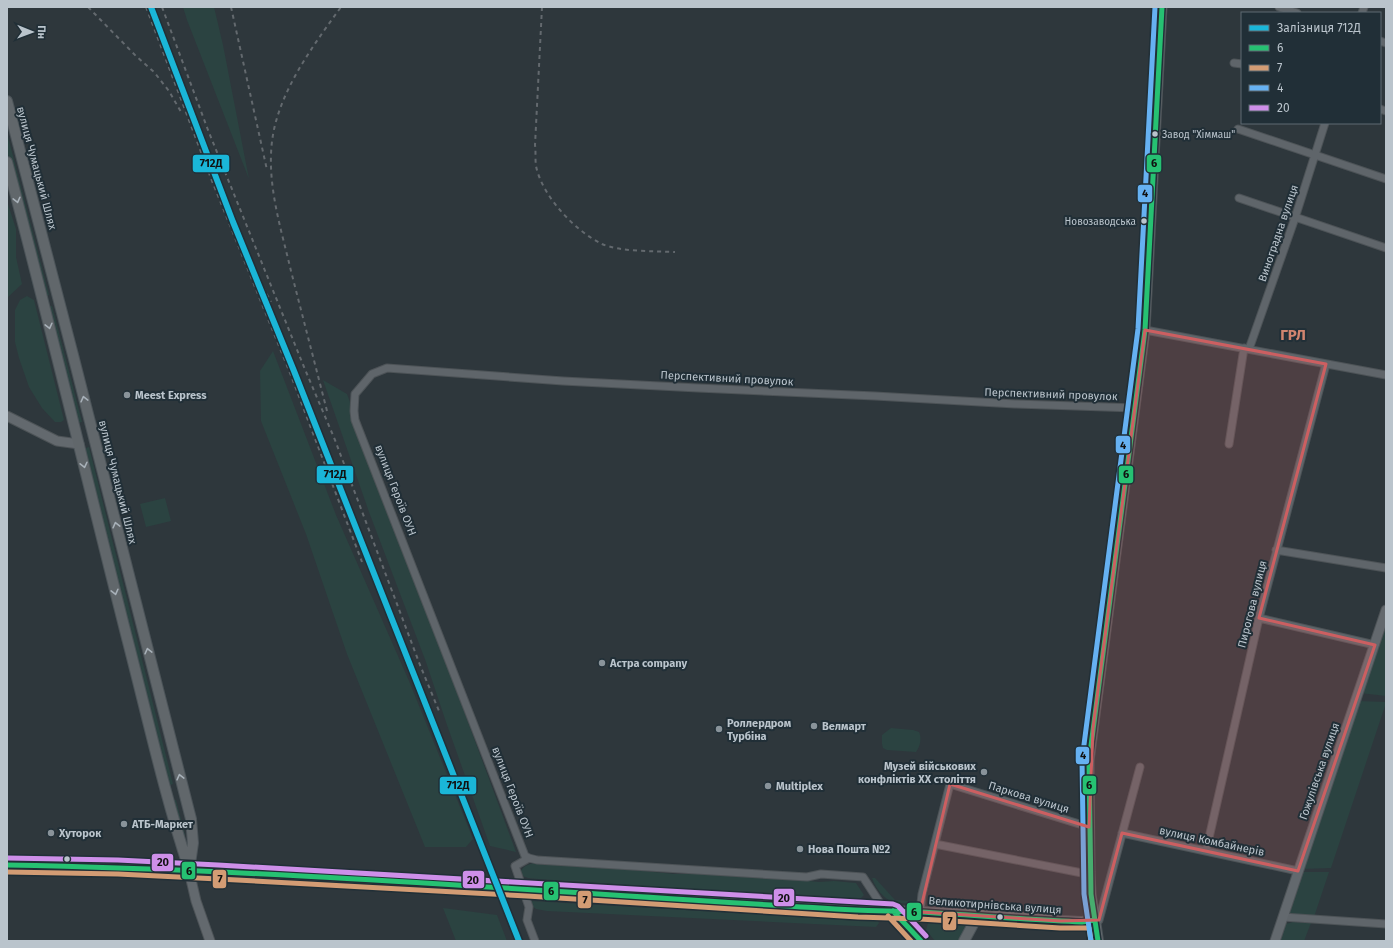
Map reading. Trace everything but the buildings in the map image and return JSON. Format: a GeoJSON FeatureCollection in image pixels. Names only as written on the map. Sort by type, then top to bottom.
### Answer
{"type":"FeatureCollection","features":[{"type":"Feature","properties":{"kind":"main road","name":"вулиця Чумацький Шлях"},"geometry":{"type":"LineString","coordinates":[[7,101],[59,299],[191,819],[193,842],[189,870]]}},
{"type":"Feature","properties":{"kind":"main road","name":"вулиця Чумацький Шлях"},"geometry":{"type":"LineString","coordinates":[[7,162],[174,825],[189,870]]}},
{"type":"Feature","properties":{"kind":"main road"},"geometry":{"type":"LineString","coordinates":[[43,303],[59,299]]}},
{"type":"Feature","properties":{"kind":"main road"},"geometry":{"type":"LineString","coordinates":[[79,444],[95,442]]}},
{"type":"Feature","properties":{"kind":"main road"},"geometry":{"type":"LineString","coordinates":[[168,799],[184,794]]}},
{"type":"Feature","properties":{"kind":"main road","name":"Великотирнівська вулиця"},"geometry":{"type":"LineString","coordinates":[[7,865],[189,870],[477,886],[858,910],[978,915],[1082,922],[1095,920]]}},
{"type":"Feature","properties":{"kind":"main road"},"geometry":{"type":"LineString","coordinates":[[889,911],[921,941]]}},
{"type":"Feature","properties":{"kind":"main road"},"geometry":{"type":"LineString","coordinates":[[964,941],[978,915]]}},
{"type":"Feature","properties":{"kind":"main road"},"geometry":{"type":"LineString","coordinates":[[1095,920],[1098,941]]}},
{"type":"Feature","properties":{"kind":"street"},"geometry":{"type":"LineString","coordinates":[[1140,768],[1099,920],[1095,920],[1091,894],[1090,872],[1089,761],[1146,330],[1162,7]]}},
{"type":"Feature","properties":{"kind":"street"},"geometry":{"type":"LineString","coordinates":[[1279,7],[1294,12]]}},
{"type":"Feature","properties":{"kind":"street"},"geometry":{"type":"LineString","coordinates":[[1234,63],[1241,64]]}},
{"type":"Feature","properties":{"kind":"street","name":"Виноградна вулиця"},"geometry":{"type":"LineString","coordinates":[[1230,444],[1246,349],[1295,218],[1325,124]]}},
{"type":"Feature","properties":{"kind":"street"},"geometry":{"type":"LineString","coordinates":[[1238,129],[1386,179]]}},
{"type":"Feature","properties":{"kind":"street"},"geometry":{"type":"LineString","coordinates":[[1239,198],[1386,248]]}},
{"type":"Feature","properties":{"kind":"street"},"geometry":{"type":"LineString","coordinates":[[1146,330],[1386,375]]}},
{"type":"Feature","properties":{"kind":"street","name":"Пирогова вулиця"},"geometry":{"type":"LineString","coordinates":[[1206,851],[1259,618],[1326,364]]}},
{"type":"Feature","properties":{"kind":"street","name":"Перспективний провулок"},"geometry":{"type":"LineString","coordinates":[[356,420],[354,411],[355,394],[372,374],[387,368],[500,377],[690,388],[1015,404],[1135,408]]}},
{"type":"Feature","properties":{"kind":"street"},"geometry":{"type":"LineString","coordinates":[[7,416],[57,441],[79,444]]}},
{"type":"Feature","properties":{"kind":"street","name":"вулиця Героїв ОУН"},"geometry":{"type":"LineString","coordinates":[[356,420],[525,856],[529,858]]}},
{"type":"Feature","properties":{"kind":"street"},"geometry":{"type":"LineString","coordinates":[[1276,550],[1386,568]]}},
{"type":"Feature","properties":{"kind":"street","name":"Гожулівська вулиця"},"geometry":{"type":"LineString","coordinates":[[1275,941],[1386,610]]}},
{"type":"Feature","properties":{"kind":"street"},"geometry":{"type":"LineString","coordinates":[[1259,618],[1374,646]]}},
{"type":"Feature","properties":{"kind":"street","name":"Паркова вулиця"},"geometry":{"type":"LineString","coordinates":[[920,912],[922,894],[950,784],[1089,827]]}},
{"type":"Feature","properties":{"kind":"street","name":"вулиця Комбайнерів"},"geometry":{"type":"LineString","coordinates":[[1122,833],[1298,871]]}},
{"type":"Feature","properties":{"kind":"street"},"geometry":{"type":"LineString","coordinates":[[935,844],[1082,873],[1090,872]]}},
{"type":"Feature","properties":{"kind":"street"},"geometry":{"type":"LineString","coordinates":[[535,941],[527,920],[529,907],[515,866],[529,858],[537,860],[807,877],[821,874],[863,877],[880,903],[889,911]]}},
{"type":"Feature","properties":{"kind":"street","name":"вулиця Чумацький Шлях"},"geometry":{"type":"LineString","coordinates":[[189,870],[196,902],[210,941]]}},
{"type":"Feature","properties":{"kind":"street"},"geometry":{"type":"LineString","coordinates":[[1283,917],[1386,924]]}},
{"type":"Feature","properties":{"kind":"highlighted area"},"geometry":{"type":"Polygon","coordinates":[[[1145,330],[1326,364],[1259,618],[1375,645],[1298,871],[1122,833],[1099,920],[1060,921],[920,912],[950,784],[1089,827],[1093,728],[1145,330]]]}},
{"type":"Feature","properties":{"kind":"green space"},"geometry":{"type":"Polygon","coordinates":[[[183,7],[214,7],[223,45],[249,179],[187,20],[183,7]]]}},
{"type":"Feature","properties":{"kind":"green space"},"geometry":{"type":"Polygon","coordinates":[[[7,133],[49,295],[45,296],[7,151],[7,133]]]}},
{"type":"Feature","properties":{"kind":"green space"},"geometry":{"type":"Polygon","coordinates":[[[7,201],[16,229],[16,257],[22,284],[7,298],[7,201]]]}},
{"type":"Feature","properties":{"kind":"green space"},"geometry":{"type":"Polygon","coordinates":[[[27,296],[34,300],[64,420],[61,422],[55,422],[42,408],[29,387],[19,358],[15,342],[15,310],[20,300],[27,296]]]}},
{"type":"Feature","properties":{"kind":"green space"},"geometry":{"type":"Polygon","coordinates":[[[52,306],[82,422],[77,423],[47,307],[52,306]]]}},
{"type":"Feature","properties":{"kind":"green space"},"geometry":{"type":"Polygon","coordinates":[[[273,351],[336,515],[409,681],[473,839],[466,847],[425,847],[347,654],[306,534],[261,421],[260,371],[273,351]]]}},
{"type":"Feature","properties":{"kind":"green space"},"geometry":{"type":"Polygon","coordinates":[[[323,380],[347,394],[516,852],[490,846],[426,662],[369,512],[323,380]]]}},
{"type":"Feature","properties":{"kind":"green space"},"geometry":{"type":"Polygon","coordinates":[[[89,447],[173,784],[167,786],[83,449],[89,447]]]}},
{"type":"Feature","properties":{"kind":"green space"},"geometry":{"type":"Polygon","coordinates":[[[165,498],[171,521],[146,527],[140,504],[165,498]]]}},
{"type":"Feature","properties":{"kind":"green space"},"geometry":{"type":"Polygon","coordinates":[[[1386,618],[1386,696],[1360,693],[1386,618]]]}},
{"type":"Feature","properties":{"kind":"green space"},"geometry":{"type":"Polygon","coordinates":[[[1358,701],[1386,703],[1331,868],[1301,869],[1358,701]]]}},
{"type":"Feature","properties":{"kind":"green space"},"geometry":{"type":"Polygon","coordinates":[[[891,728],[919,732],[920,742],[919,748],[916,752],[887,750],[883,748],[882,735],[891,728]]]}},
{"type":"Feature","properties":{"kind":"green space"},"geometry":{"type":"Polygon","coordinates":[[[176,800],[185,835],[181,836],[171,801],[176,800]]]}},
{"type":"Feature","properties":{"kind":"green space"},"geometry":{"type":"Polygon","coordinates":[[[543,861],[674,874],[713,874],[819,882],[834,881],[856,883],[864,895],[858,901],[538,879],[520,875],[525,866],[543,861]]]}},
{"type":"Feature","properties":{"kind":"green space"},"geometry":{"type":"Polygon","coordinates":[[[1301,872],[1329,872],[1314,917],[1291,915],[1289,909],[1301,872]]]}},
{"type":"Feature","properties":{"kind":"green space"},"geometry":{"type":"Polygon","coordinates":[[[872,878],[875,878],[895,900],[918,901],[917,903],[900,903],[890,901],[880,893],[872,878]]]}},
{"type":"Feature","properties":{"kind":"green space"},"geometry":{"type":"Polygon","coordinates":[[[531,901],[878,921],[879,923],[876,927],[547,911],[536,909],[531,905],[531,901]]]}},
{"type":"Feature","properties":{"kind":"green space"},"geometry":{"type":"Polygon","coordinates":[[[443,908],[497,915],[507,941],[456,941],[443,908]]]}},
{"type":"Feature","properties":{"kind":"green space"},"geometry":{"type":"Polygon","coordinates":[[[929,920],[968,923],[961,941],[935,941],[926,930],[929,920]]]}},
{"type":"Feature","properties":{"kind":"green space"},"geometry":{"type":"Polygon","coordinates":[[[1293,922],[1311,923],[1304,941],[1277,941],[1282,925],[1293,922]]]}},
{"type":"Feature","properties":{"kind":"railway"},"geometry":{"type":"LineString","coordinates":[[88,7],[136,56],[154,72],[169,91],[181,112]]}},
{"type":"Feature","properties":{"kind":"railway"},"geometry":{"type":"LineString","coordinates":[[146,7],[212,181],[290,373],[362,562]]}},
{"type":"Feature","properties":{"kind":"railway"},"geometry":{"type":"LineString","coordinates":[[162,7],[208,130],[335,440],[420,665],[439,711]]}},
{"type":"Feature","properties":{"kind":"railway"},"geometry":{"type":"LineString","coordinates":[[231,7],[267,170]]}},
{"type":"Feature","properties":{"kind":"railway"},"geometry":{"type":"LineString","coordinates":[[327,411],[278,217],[274,199],[271,162],[275,125],[286,93],[302,63],[341,7]]}},
{"type":"Feature","properties":{"kind":"railway"},"geometry":{"type":"LineString","coordinates":[[542,7],[535,145],[536,166],[539,177],[545,189],[552,200],[571,222],[581,231],[602,244],[609,247],[628,250],[675,252]]}},
{"type":"Feature","properties":{"kind":"railway"},"geometry":{"type":"LineString","coordinates":[[255,273],[271,302]]}},
{"type":"Feature","properties":{"kind":"rail line","name":"712Д"},"geometry":{"type":"LineString","coordinates":[[151,7],[233,222],[294,371],[519,941]]}},
{"type":"Feature","properties":{"kind":"transit line","name":"4"},"geometry":{"type":"LineString","coordinates":[[1091,941],[1084,894],[1082,760],[1138,329],[1155,7]]}},
{"type":"Feature","properties":{"kind":"transit line","name":"6"},"geometry":{"type":"LineString","coordinates":[[1098,941],[1091,894],[1089,761],[1145,330],[1162,7]]}},
{"type":"Feature","properties":{"kind":"transit line","name":"20"},"geometry":{"type":"LineString","coordinates":[[7,858],[118,860],[218,865],[893,904],[898,906],[926,936]]}},
{"type":"Feature","properties":{"kind":"transit line","name":"6"},"geometry":{"type":"LineString","coordinates":[[7,865],[325,877],[855,910],[920,912],[1082,922],[1095,920]]}},
{"type":"Feature","properties":{"kind":"transit line","name":"7"},"geometry":{"type":"LineString","coordinates":[[7,872],[118,874],[218,879],[527,896],[858,917],[920,919],[1060,928],[1089,928],[1091,941]]}},
{"type":"Feature","properties":{"kind":"transit line","name":"6"},"geometry":{"type":"LineString","coordinates":[[893,911],[921,941]]}},
{"type":"Feature","properties":{"kind":"transit line","name":"7"},"geometry":{"type":"LineString","coordinates":[[888,916],[911,941]]}},
{"type":"Feature","properties":{"kind":"place","name":"Завод \"Хіммаш\""},"geometry":{"type":"Point","coordinates":[1155,134]}},
{"type":"Feature","properties":{"kind":"place","name":"Новозаводська"},"geometry":{"type":"Point","coordinates":[1144,221]}},
{"type":"Feature","properties":{"kind":"place","name":"Meest Express"},"geometry":{"type":"Point","coordinates":[127,395]}},
{"type":"Feature","properties":{"kind":"place","name":"Астра company"},"geometry":{"type":"Point","coordinates":[602,663]}},
{"type":"Feature","properties":{"kind":"place","name":"Велмарт"},"geometry":{"type":"Point","coordinates":[814,726]}},
{"type":"Feature","properties":{"kind":"place","name":"Роллердром Турбіна"},"geometry":{"type":"Point","coordinates":[719,729]}},
{"type":"Feature","properties":{"kind":"place","name":"Музей військових конфліктів ХХ століття"},"geometry":{"type":"Point","coordinates":[984,772]}},
{"type":"Feature","properties":{"kind":"place","name":"Multiplex"},"geometry":{"type":"Point","coordinates":[768,786]}},
{"type":"Feature","properties":{"kind":"place","name":"АТБ-Маркет"},"geometry":{"type":"Point","coordinates":[124,824]}},
{"type":"Feature","properties":{"kind":"place","name":"Хуторок"},"geometry":{"type":"Point","coordinates":[51,833]}},
{"type":"Feature","properties":{"kind":"place","name":"Нова Пошта №2"},"geometry":{"type":"Point","coordinates":[800,849]}},
{"type":"Feature","properties":{"kind":"district","name":"ГРЛ"},"geometry":{"type":"Point","coordinates":[1293,335]}}]}
